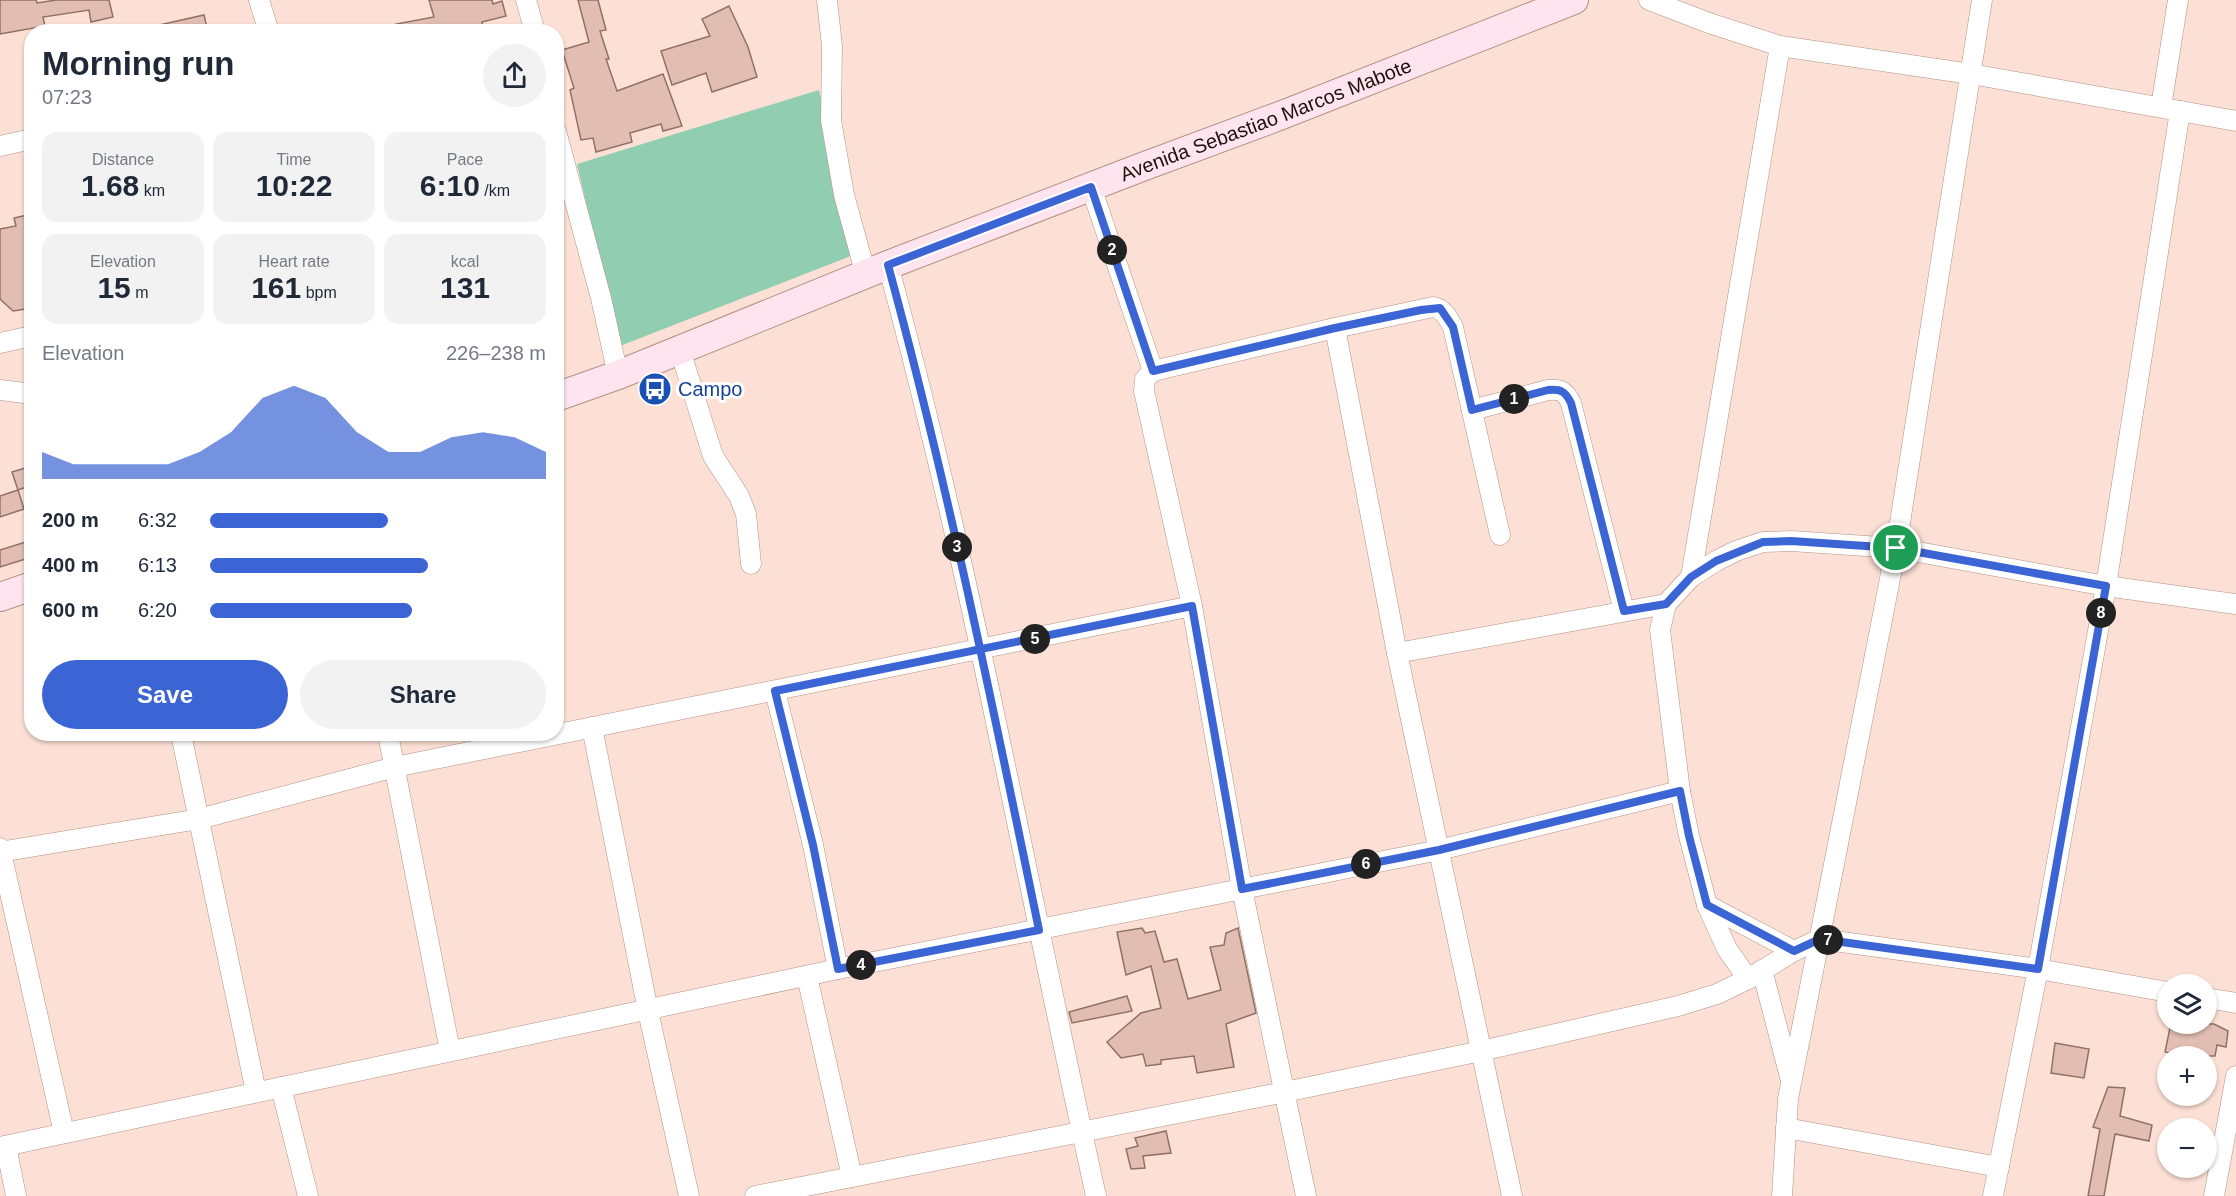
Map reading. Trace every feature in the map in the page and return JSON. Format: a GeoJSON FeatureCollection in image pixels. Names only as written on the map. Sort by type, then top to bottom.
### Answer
{"type":"FeatureCollection","features":[{"type":"Feature","properties":{"kind":"main road","name":"Avenida Sebastiao Marcos Mabote"},"geometry":{"type":"LineString","coordinates":[[564,394],[618,375],[877,270],[1574,0]]}},
{"type":"Feature","properties":{"kind":"main road"},"geometry":{"type":"LineString","coordinates":[[0,597],[24,589]]}},
{"type":"Feature","properties":{"kind":"street"},"geometry":{"type":"LineString","coordinates":[[259,0],[266,24]]}},
{"type":"Feature","properties":{"kind":"street"},"geometry":{"type":"LineString","coordinates":[[526,0],[533,24]]}},
{"type":"Feature","properties":{"kind":"street"},"geometry":{"type":"LineString","coordinates":[[827,0],[832,46],[831,120],[844,195],[917,370],[981,650],[1096,1196]]}},
{"type":"Feature","properties":{"kind":"street"},"geometry":{"type":"LineString","coordinates":[[1649,0],[1709,23],[1780,46],[1971,74],[2236,122]]}},
{"type":"Feature","properties":{"kind":"street"},"geometry":{"type":"LineString","coordinates":[[1782,1196],[1786,1128],[1792,1083],[1896,548],[1982,0]]}},
{"type":"Feature","properties":{"kind":"street"},"geometry":{"type":"LineString","coordinates":[[2161,107],[2178,0]]}},
{"type":"Feature","properties":{"kind":"street"},"geometry":{"type":"LineString","coordinates":[[1691,577],[1780,46]]}},
{"type":"Feature","properties":{"kind":"street"},"geometry":{"type":"LineString","coordinates":[[1993,1196],[2038,969],[2106,586],[2180,111]]}},
{"type":"Feature","properties":{"kind":"street"},"geometry":{"type":"LineString","coordinates":[[0,146],[24,141]]}},
{"type":"Feature","properties":{"kind":"street"},"geometry":{"type":"LineString","coordinates":[[564,161],[601,298],[618,375]]}},
{"type":"Feature","properties":{"kind":"street"},"geometry":{"type":"LineString","coordinates":[[1091,187],[1153,371]]}},
{"type":"Feature","properties":{"kind":"street"},"geometry":{"type":"LineString","coordinates":[[1306,1196],[1242,889],[1192,606],[1144,391],[1145,379],[1153,371],[1335,328],[1427,308],[1440,308],[1453,327],[1500,535]]}},
{"type":"Feature","properties":{"kind":"street"},"geometry":{"type":"LineString","coordinates":[[1335,328],[1397,653],[1512,1196]]}},
{"type":"Feature","properties":{"kind":"street"},"geometry":{"type":"LineString","coordinates":[[0,343],[24,338]]}},
{"type":"Feature","properties":{"kind":"street"},"geometry":{"type":"LineString","coordinates":[[680,350],[713,456],[739,496],[746,514],[751,564]]}},
{"type":"Feature","properties":{"kind":"street"},"geometry":{"type":"LineString","coordinates":[[1472,410],[1548,390],[1559,389],[1566,392],[1571,403],[1624,611]]}},
{"type":"Feature","properties":{"kind":"street"},"geometry":{"type":"LineString","coordinates":[[0,390],[24,394]]}},
{"type":"Feature","properties":{"kind":"street"},"geometry":{"type":"LineString","coordinates":[[1792,1083],[1755,974],[1727,948],[1707,905],[1680,791],[1660,630],[1666,604],[1691,577],[1716,561],[1763,542],[1791,541],[1896,548],[2106,586],[2236,604]]}},
{"type":"Feature","properties":{"kind":"street"},"geometry":{"type":"LineString","coordinates":[[1397,653],[1666,604]]}},
{"type":"Feature","properties":{"kind":"street"},"geometry":{"type":"LineString","coordinates":[[564,733],[1192,606]]}},
{"type":"Feature","properties":{"kind":"street"},"geometry":{"type":"LineString","coordinates":[[775,691],[813,845],[838,969]]}},
{"type":"Feature","properties":{"kind":"street"},"geometry":{"type":"LineString","coordinates":[[591,728],[648,1011],[689,1196]]}},
{"type":"Feature","properties":{"kind":"street"},"geometry":{"type":"LineString","coordinates":[[182,741],[256,1092]]}},
{"type":"Feature","properties":{"kind":"street"},"geometry":{"type":"LineString","coordinates":[[389,741],[450,1051]]}},
{"type":"Feature","properties":{"kind":"street"},"geometry":{"type":"LineString","coordinates":[[63,1133],[0,850],[199,819],[395,767],[526,741]]}},
{"type":"Feature","properties":{"kind":"street"},"geometry":{"type":"LineString","coordinates":[[16,1196],[3,1146],[838,969],[1439,850],[1680,791]]}},
{"type":"Feature","properties":{"kind":"street"},"geometry":{"type":"LineString","coordinates":[[1707,905],[1794,951]]}},
{"type":"Feature","properties":{"kind":"street"},"geometry":{"type":"LineString","coordinates":[[755,1196],[1285,1092],[1481,1051],[1678,1006],[1717,994],[1820,939],[2038,969],[2157,990]]}},
{"type":"Feature","properties":{"kind":"street"},"geometry":{"type":"LineString","coordinates":[[807,976],[852,1177]]}},
{"type":"Feature","properties":{"kind":"street"},"geometry":{"type":"LineString","coordinates":[[2217,1000],[2236,1003]]}},
{"type":"Feature","properties":{"kind":"street"},"geometry":{"type":"LineString","coordinates":[[2214,1196],[2236,1076]]}},
{"type":"Feature","properties":{"kind":"street"},"geometry":{"type":"LineString","coordinates":[[281,1087],[308,1196]]}},
{"type":"Feature","properties":{"kind":"street"},"geometry":{"type":"LineString","coordinates":[[1786,1128],[1999,1167]]}},
{"type":"Feature","properties":{"kind":"green space"},"geometry":{"type":"Polygon","coordinates":[[[819,90],[856,254],[620,346],[577,164],[819,90]]]}},
{"type":"Feature","properties":{"kind":"building"},"geometry":{"type":"Polygon","coordinates":[[[0,0],[36,0],[37,3],[56,0],[109,0],[113,17],[91,22],[89,10],[43,17],[45,24],[24,24],[24,30],[0,34],[0,0]]]}},
{"type":"Feature","properties":{"kind":"building"},"geometry":{"type":"Polygon","coordinates":[[[429,0],[492,0],[493,4],[502,1],[506,16],[482,22],[482,24],[396,24],[434,17],[429,0]]]}},
{"type":"Feature","properties":{"kind":"building"},"geometry":{"type":"Polygon","coordinates":[[[578,0],[598,0],[606,30],[600,31],[609,59],[606,59],[617,91],[663,74],[682,126],[663,131],[661,124],[630,133],[632,142],[596,152],[593,138],[581,140],[570,90],[574,88],[564,49],[589,42],[578,0]]]}},
{"type":"Feature","properties":{"kind":"building"},"geometry":{"type":"Polygon","coordinates":[[[729,6],[748,47],[757,77],[712,92],[706,73],[672,85],[661,51],[710,36],[702,19],[729,6]]]}},
{"type":"Feature","properties":{"kind":"building"},"geometry":{"type":"Polygon","coordinates":[[[204,15],[206,24],[164,24],[204,15]]]}},
{"type":"Feature","properties":{"kind":"building"},"geometry":{"type":"Polygon","coordinates":[[[24,216],[24,309],[13,311],[0,299],[0,229],[16,226],[14,218],[24,216]]]}},
{"type":"Feature","properties":{"kind":"building"},"geometry":{"type":"Polygon","coordinates":[[[24,468],[24,488],[18,490],[12,472],[24,468]]]}},
{"type":"Feature","properties":{"kind":"building"},"geometry":{"type":"Polygon","coordinates":[[[18,490],[24,509],[0,517],[0,496],[18,490]]]}},
{"type":"Feature","properties":{"kind":"building"},"geometry":{"type":"Polygon","coordinates":[[[24,542],[24,560],[0,567],[0,550],[24,542]]]}},
{"type":"Feature","properties":{"kind":"building"},"geometry":{"type":"Polygon","coordinates":[[[1142,928],[1145,933],[1155,931],[1164,962],[1177,959],[1188,999],[1221,990],[1210,947],[1224,945],[1226,933],[1238,928],[1256,1013],[1226,1024],[1234,1067],[1197,1073],[1194,1056],[1161,1060],[1161,1064],[1146,1066],[1143,1054],[1121,1058],[1107,1042],[1141,1013],[1161,1008],[1151,966],[1126,975],[1117,932],[1142,928]]]}},
{"type":"Feature","properties":{"kind":"building"},"geometry":{"type":"Polygon","coordinates":[[[1127,996],[1132,1011],[1072,1023],[1069,1012],[1127,996]]]}},
{"type":"Feature","properties":{"kind":"building"},"geometry":{"type":"Polygon","coordinates":[[[2217,1026],[2228,1031],[2226,1047],[2217,1045],[2166,1046],[2169,1034],[2217,1034],[2217,1026]]]}},
{"type":"Feature","properties":{"kind":"building"},"geometry":{"type":"Polygon","coordinates":[[[2055,1043],[2089,1049],[2084,1078],[2051,1073],[2055,1043]]]}},
{"type":"Feature","properties":{"kind":"building"},"geometry":{"type":"Polygon","coordinates":[[[2108,1087],[2125,1088],[2120,1116],[2152,1125],[2149,1141],[2115,1134],[2104,1196],[2088,1196],[2100,1129],[2093,1127],[2108,1087]]]}},
{"type":"Feature","properties":{"kind":"building"},"geometry":{"type":"Polygon","coordinates":[[[1166,1131],[1171,1153],[1143,1156],[1145,1168],[1131,1169],[1126,1149],[1138,1146],[1135,1138],[1166,1131]]]}},
{"type":"Feature","properties":{"kind":"place","name":"Campo"},"geometry":{"type":"Point","coordinates":[655,389]}},
{"type":"Feature","properties":{"kind":"route"},"geometry":{"type":"LineString","coordinates":[[1896,548],[1791,541],[1763,542],[1716,561],[1691,577],[1666,604],[1624,611],[1571,403],[1566,392],[1559,389],[1548,390],[1472,410],[1453,327],[1440,308],[1433,307],[1335,328],[1153,371],[1091,187],[888,265],[917,370],[981,650],[1039,930],[838,969],[813,845],[775,691],[981,650],[1192,606],[1242,889],[1439,850],[1680,791],[1707,905],[1794,951],[1820,939],[2038,969],[2106,586],[1896,548]]}}]}
